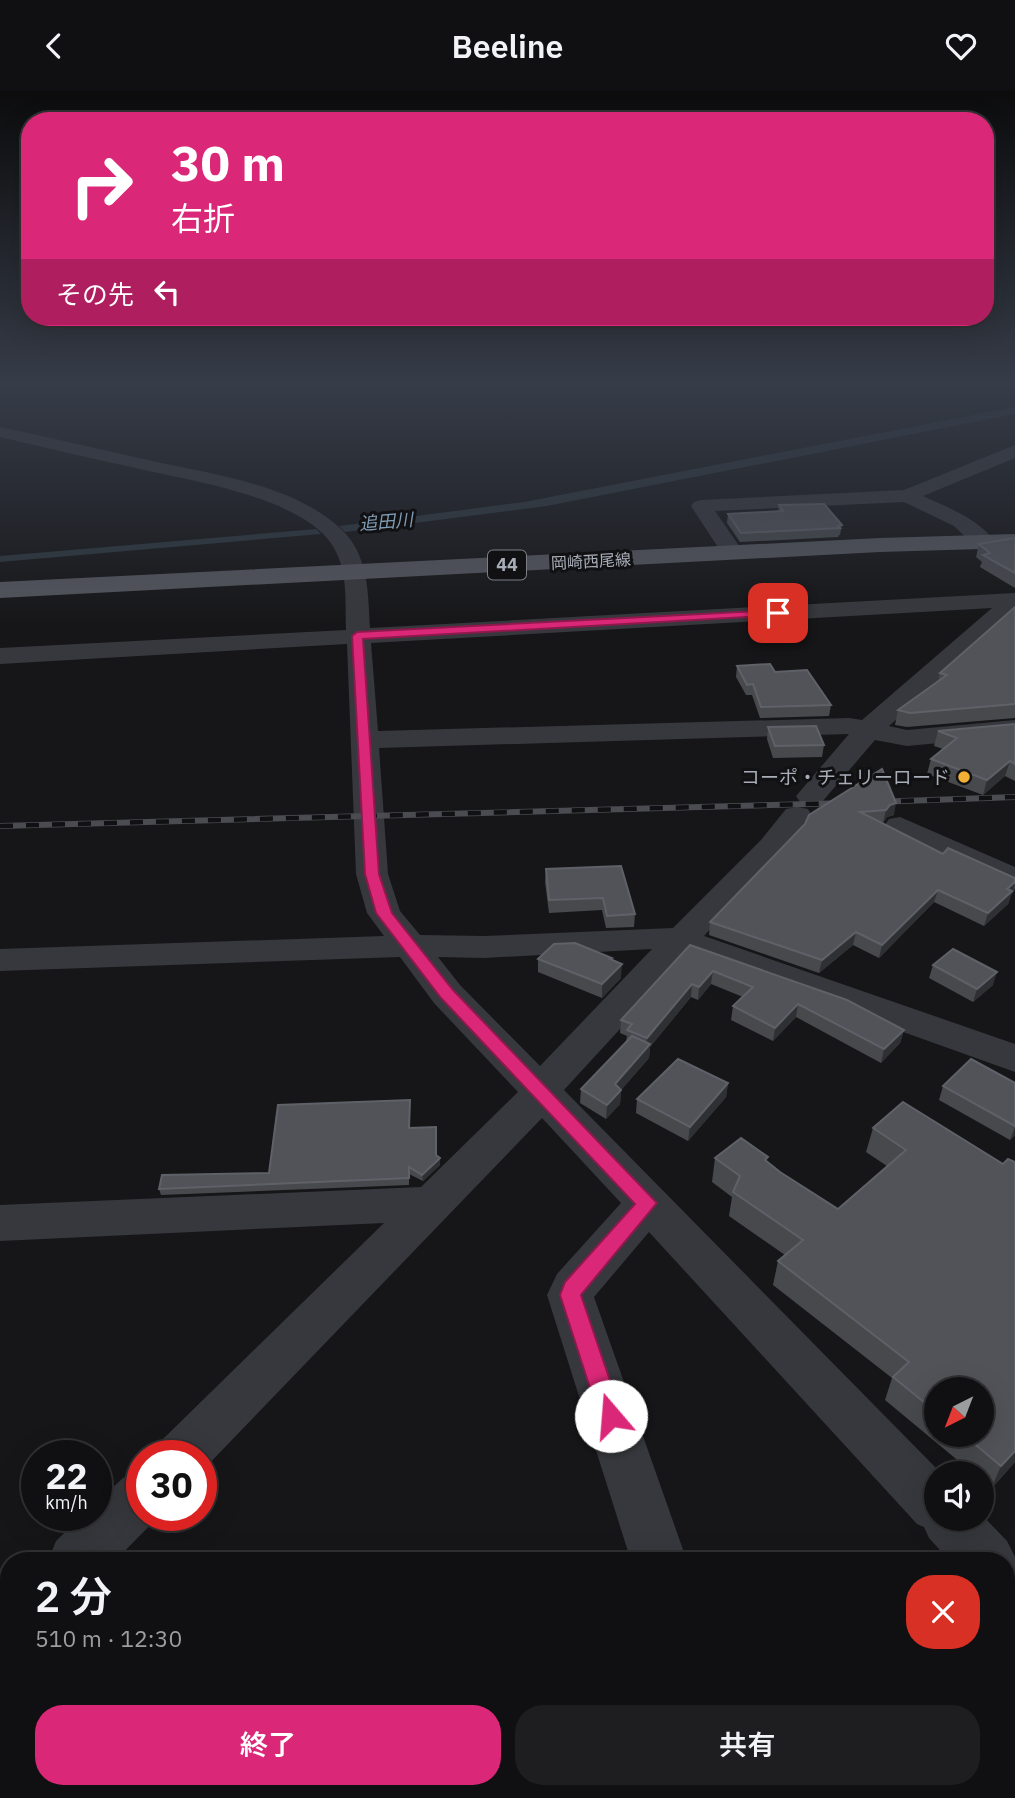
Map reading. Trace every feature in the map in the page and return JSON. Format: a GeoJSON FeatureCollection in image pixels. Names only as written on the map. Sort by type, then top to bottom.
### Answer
{"type":"FeatureCollection","features":[{"type":"Feature","properties":{"kind":"main road","name":"岡崎西尾線"},"geometry":{"type":"LineString","coordinates":[[0,590],[1015,541]]}},
{"type":"Feature","properties":{"kind":"street"},"geometry":{"type":"LineString","coordinates":[[148,466],[246,488],[297,508],[328,528],[352,561],[355,571],[372,874],[384,913],[447,994],[924,1493]]}},
{"type":"Feature","properties":{"kind":"street"},"geometry":{"type":"LineString","coordinates":[[733,553],[701,506],[906,496],[979,466]]}},
{"type":"Feature","properties":{"kind":"street"},"geometry":{"type":"LineString","coordinates":[[906,496],[961,522],[984,542]]}},
{"type":"Feature","properties":{"kind":"street"},"geometry":{"type":"LineString","coordinates":[[1,660],[357,636],[1010,611]]}},
{"type":"Feature","properties":{"kind":"street"},"geometry":{"type":"LineString","coordinates":[[197,1440],[531,1105],[540,1091],[681,940],[772,847],[869,729],[1010,611]]}},
{"type":"Feature","properties":{"kind":"street"},"geometry":{"type":"LineString","coordinates":[[365,740],[840,726],[869,729],[887,736],[907,738],[1015,729]]}},
{"type":"Feature","properties":{"kind":"street"},"geometry":{"type":"LineString","coordinates":[[900,826],[1015,879]]}},
{"type":"Feature","properties":{"kind":"street"},"geometry":{"type":"LineString","coordinates":[[0,960],[408,946],[484,947],[664,938],[681,940],[1015,1058]]}},
{"type":"Feature","properties":{"kind":"street"},"geometry":{"type":"LineString","coordinates":[[647,1203],[573,1288],[570,1295],[656,1552]]}},
{"type":"Feature","properties":{"kind":"street"},"geometry":{"type":"LineString","coordinates":[[0,1223],[430,1204]]}},
{"type":"Feature","properties":{"kind":"street"},"geometry":{"type":"LineString","coordinates":[[85,1552],[126,1512]]}},
{"type":"Feature","properties":{"kind":"street"},"geometry":{"type":"LineString","coordinates":[[959,1531],[979,1552]]}},
{"type":"Feature","properties":{"kind":"water","name":"追田川"},"geometry":{"type":"Polygon","coordinates":[[[712,466],[752,466],[547,506],[345,532],[339,526],[524,502],[712,466]]]}},
{"type":"Feature","properties":{"kind":"water"},"geometry":{"type":"Polygon","coordinates":[[[316,529],[321,534],[0,562],[0,556],[316,529]]]}},
{"type":"Feature","properties":{"kind":"building"},"geometry":{"type":"Polygon","coordinates":[[[824,504],[842,525],[838,526],[840,528],[741,533],[728,514],[783,511],[779,505],[824,504]]]}},
{"type":"Feature","properties":{"kind":"building"},"geometry":{"type":"Polygon","coordinates":[[[1015,538],[1015,573],[983,555],[990,553],[979,544],[1015,538]]]}},
{"type":"Feature","properties":{"kind":"building"},"geometry":{"type":"Polygon","coordinates":[[[1015,607],[1015,704],[910,713],[898,710],[947,675],[940,673],[1015,607]]]}},
{"type":"Feature","properties":{"kind":"building"},"geometry":{"type":"Polygon","coordinates":[[[770,664],[775,672],[807,670],[831,705],[761,707],[753,684],[747,685],[737,666],[770,664]]]}},
{"type":"Feature","properties":{"kind":"building"},"geometry":{"type":"Polygon","coordinates":[[[1015,724],[1015,764],[1010,761],[987,780],[931,759],[957,738],[938,731],[1015,724]]]}},
{"type":"Feature","properties":{"kind":"building"},"geometry":{"type":"Polygon","coordinates":[[[816,726],[824,745],[775,746],[768,727],[816,726]]]}},
{"type":"Feature","properties":{"kind":"building"},"geometry":{"type":"Polygon","coordinates":[[[882,769],[896,803],[886,810],[860,812],[943,854],[948,848],[1015,878],[1015,882],[1007,889],[1012,891],[988,913],[938,890],[882,945],[856,932],[822,960],[710,922],[805,824],[809,815],[882,769]]]}},
{"type":"Feature","properties":{"kind":"building"},"geometry":{"type":"Polygon","coordinates":[[[621,866],[635,914],[607,916],[603,898],[549,900],[546,869],[621,866]]]}},
{"type":"Feature","properties":{"kind":"building"},"geometry":{"type":"Polygon","coordinates":[[[575,943],[622,964],[602,984],[538,959],[554,944],[575,943]]]}},
{"type":"Feature","properties":{"kind":"building"},"geometry":{"type":"Polygon","coordinates":[[[690,945],[847,1000],[904,1030],[884,1049],[798,1004],[775,1028],[733,1006],[753,987],[713,971],[699,987],[692,984],[647,1038],[627,1030],[632,1024],[621,1020],[690,945]]]}},
{"type":"Feature","properties":{"kind":"building"},"geometry":{"type":"Polygon","coordinates":[[[953,949],[997,972],[977,989],[933,965],[953,949]]]}},
{"type":"Feature","properties":{"kind":"building"},"geometry":{"type":"Polygon","coordinates":[[[632,1036],[650,1044],[615,1084],[621,1090],[607,1105],[581,1089],[632,1036]]]}},
{"type":"Feature","properties":{"kind":"building"},"geometry":{"type":"Polygon","coordinates":[[[678,1059],[728,1083],[690,1127],[637,1099],[678,1059]]]}},
{"type":"Feature","properties":{"kind":"building"},"geometry":{"type":"Polygon","coordinates":[[[971,1059],[1015,1083],[1015,1126],[943,1086],[971,1059]]]}},
{"type":"Feature","properties":{"kind":"building"},"geometry":{"type":"Polygon","coordinates":[[[410,1100],[409,1128],[436,1127],[436,1155],[440,1158],[422,1175],[409,1167],[409,1178],[159,1189],[162,1175],[269,1173],[278,1105],[410,1100]]]}},
{"type":"Feature","properties":{"kind":"building"},"geometry":{"type":"Polygon","coordinates":[[[903,1102],[1003,1164],[1008,1159],[1015,1162],[1015,1451],[1001,1466],[978,1447],[994,1447],[994,1377],[924,1377],[924,1402],[893,1377],[909,1362],[778,1261],[803,1240],[733,1192],[740,1176],[715,1158],[741,1138],[768,1157],[765,1160],[780,1172],[838,1209],[906,1150],[873,1128],[903,1102]]]}},
{"type":"Feature","properties":{"kind":"railway"},"geometry":{"type":"LineString","coordinates":[[875,802],[1015,797]]}},
{"type":"Feature","properties":{"kind":"railway"},"geometry":{"type":"LineString","coordinates":[[0,826],[847,803]]}},
{"type":"Feature","properties":{"kind":"place","name":"コーポ・チェリーロード"},"geometry":{"type":"Point","coordinates":[964,777]}},
{"type":"Feature","properties":{"kind":"route"},"geometry":{"type":"LineString","coordinates":[[611,1416],[570,1295],[573,1288],[647,1203],[447,994],[384,913],[372,874],[357,636],[778,613]]}}]}
